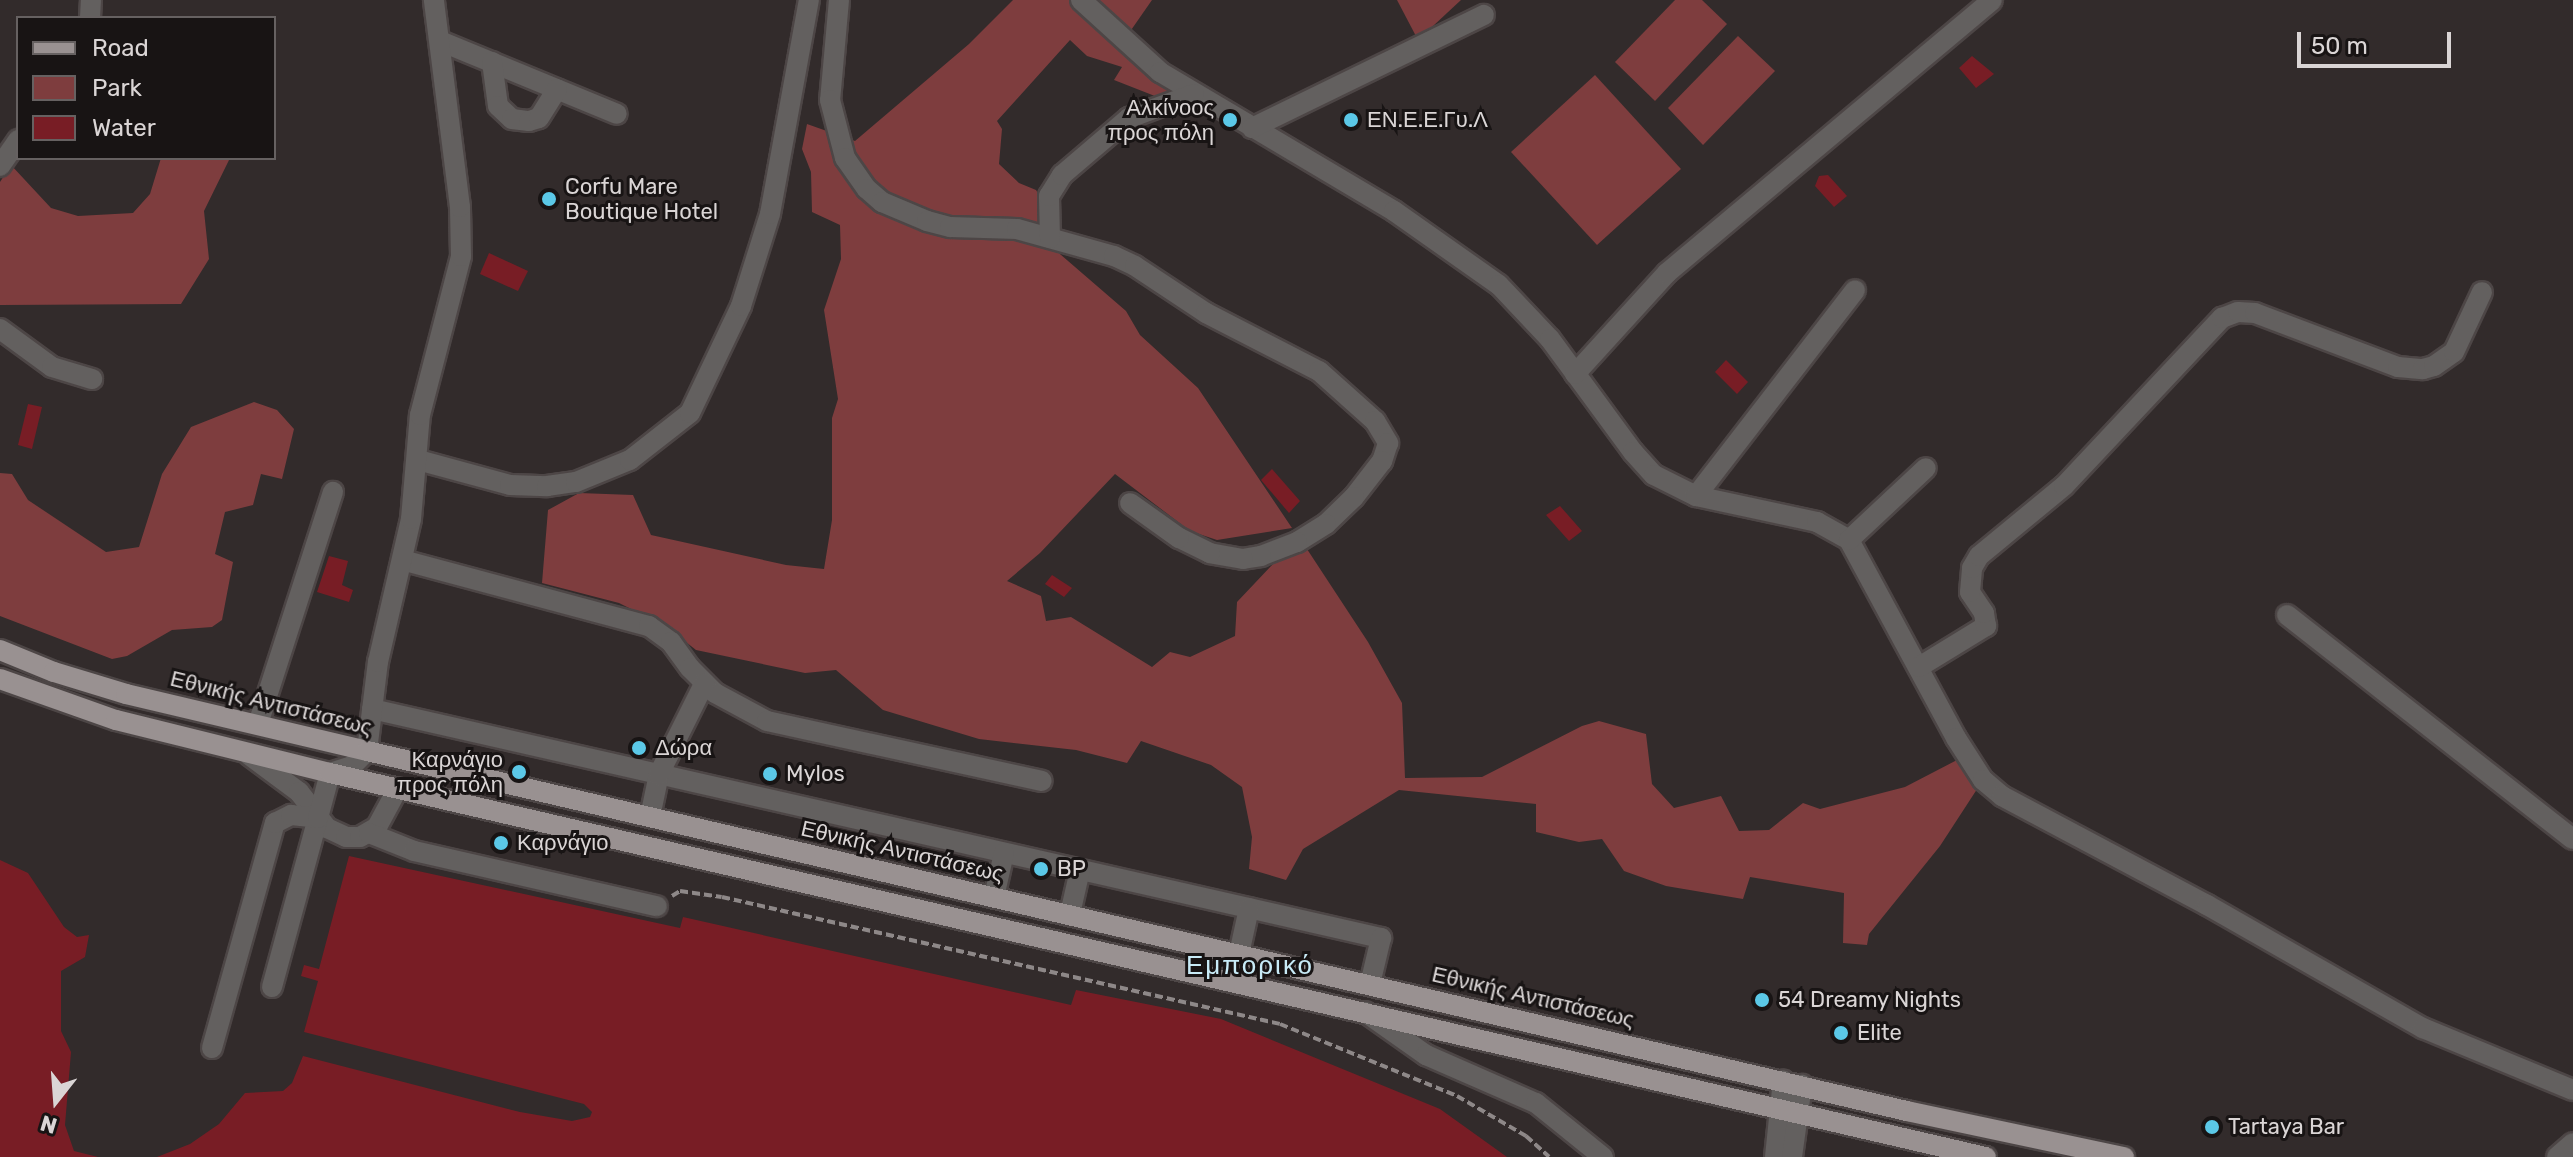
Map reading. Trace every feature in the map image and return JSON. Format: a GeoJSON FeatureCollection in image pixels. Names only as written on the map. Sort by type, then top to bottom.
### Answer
{"type":"FeatureCollection","features":[{"type":"Feature","properties":{"kind":"main road","name":"Εθνικής Αντιστάσεως"},"geometry":{"type":"LineString","coordinates":[[0,650],[126,694],[1907,1111],[2124,1157]]}},
{"type":"Feature","properties":{"kind":"main road"},"geometry":{"type":"LineString","coordinates":[[0,679],[116,720],[330,773],[1986,1157]]}},
{"type":"Feature","properties":{"kind":"street"},"geometry":{"type":"LineString","coordinates":[[272,987],[330,773],[352,766],[367,751],[382,644],[402,560],[418,460],[420,415],[454,293],[461,244],[434,0]]}},
{"type":"Feature","properties":{"kind":"street"},"geometry":{"type":"LineString","coordinates":[[418,460],[510,485],[547,486],[576,482],[630,460],[690,413],[741,306],[770,214],[809,0]]}},
{"type":"Feature","properties":{"kind":"street"},"geometry":{"type":"LineString","coordinates":[[839,0],[830,100],[845,158],[860,184],[882,202],[950,227],[1017,229],[1135,266],[1206,313],[1312,367],[1375,421],[1388,443],[1382,461],[1354,497],[1326,524],[1297,542],[1261,556],[1243,559],[1210,553],[1179,538],[1130,503]]}},
{"type":"Feature","properties":{"kind":"street"},"geometry":{"type":"LineString","coordinates":[[1081,0],[1160,72],[1394,211],[1468,261],[1532,317],[1654,475],[1696,496],[1817,522],[1849,540],[1956,738],[1983,780],[2002,796],[2207,905],[2423,1028],[2573,1090]]}},
{"type":"Feature","properties":{"kind":"street"},"geometry":{"type":"LineString","coordinates":[[1575,374],[1667,273],[1992,0]]}},
{"type":"Feature","properties":{"kind":"street"},"geometry":{"type":"LineString","coordinates":[[1252,128],[1484,15]]}},
{"type":"Feature","properties":{"kind":"street"},"geometry":{"type":"LineString","coordinates":[[440,41],[617,114]]}},
{"type":"Feature","properties":{"kind":"street"},"geometry":{"type":"LineString","coordinates":[[492,62],[498,106],[512,119],[529,121],[539,118],[557,89]]}},
{"type":"Feature","properties":{"kind":"street"},"geometry":{"type":"LineString","coordinates":[[1050,238],[1049,196],[1062,175],[1129,118],[1194,94]]}},
{"type":"Feature","properties":{"kind":"street"},"geometry":{"type":"LineString","coordinates":[[0,166],[16,143]]}},
{"type":"Feature","properties":{"kind":"street"},"geometry":{"type":"LineString","coordinates":[[1696,496],[1855,290]]}},
{"type":"Feature","properties":{"kind":"street"},"geometry":{"type":"LineString","coordinates":[[1919,667],[1986,626],[1984,613],[1970,592],[1972,568],[1979,556],[2064,486],[2222,318],[2238,312],[2255,313],[2398,367],[2423,369],[2434,366],[2454,352],[2482,292]]}},
{"type":"Feature","properties":{"kind":"street"},"geometry":{"type":"LineString","coordinates":[[0,329],[52,367],[92,379]]}},
{"type":"Feature","properties":{"kind":"street"},"geometry":{"type":"LineString","coordinates":[[1849,540],[1926,468]]}},
{"type":"Feature","properties":{"kind":"street"},"geometry":{"type":"LineString","coordinates":[[258,724],[333,492]]}},
{"type":"Feature","properties":{"kind":"street"},"geometry":{"type":"LineString","coordinates":[[402,560],[649,626],[671,642],[704,684],[730,703],[767,721],[1042,781]]}},
{"type":"Feature","properties":{"kind":"street"},"geometry":{"type":"LineString","coordinates":[[2287,615],[2573,839]]}},
{"type":"Feature","properties":{"kind":"street"},"geometry":{"type":"LineString","coordinates":[[650,817],[659,774],[704,684]]}},
{"type":"Feature","properties":{"kind":"street"},"geometry":{"type":"LineString","coordinates":[[372,709],[1381,938],[1370,984]]}},
{"type":"Feature","properties":{"kind":"street"},"geometry":{"type":"LineString","coordinates":[[242,751],[299,792],[327,828],[346,837],[369,833],[414,851],[657,906]]}},
{"type":"Feature","properties":{"kind":"street"},"geometry":{"type":"LineString","coordinates":[[369,833],[398,788]]}},
{"type":"Feature","properties":{"kind":"street"},"geometry":{"type":"LineString","coordinates":[[212,1048],[275,823],[291,815],[318,818]]}},
{"type":"Feature","properties":{"kind":"street"},"geometry":{"type":"LineString","coordinates":[[994,897],[1004,853]]}},
{"type":"Feature","properties":{"kind":"street"},"geometry":{"type":"LineString","coordinates":[[1070,914],[1080,870]]}},
{"type":"Feature","properties":{"kind":"street"},"geometry":{"type":"LineString","coordinates":[[1239,954],[1249,908]]}},
{"type":"Feature","properties":{"kind":"street"},"geometry":{"type":"LineString","coordinates":[[1365,1012],[1426,1055],[1536,1103],[1603,1157]]}},
{"type":"Feature","properties":{"kind":"street"},"geometry":{"type":"LineString","coordinates":[[1775,1157],[1789,1110],[1793,1082]]}},
{"type":"Feature","properties":{"kind":"street"},"geometry":{"type":"LineString","coordinates":[[1789,1110],[1792,1157]]}},
{"type":"Feature","properties":{"kind":"street"},"geometry":{"type":"LineString","coordinates":[[2557,1157],[2573,1143]]}},
{"type":"Feature","properties":{"kind":"path"},"geometry":{"type":"LineString","coordinates":[[657,906],[680,891],[722,897],[1280,1024],[1457,1096],[1526,1136],[1549,1157]]}},
{"type":"Feature","properties":{"kind":"green space"},"geometry":{"type":"Polygon","coordinates":[[[1013,0],[1069,0],[1080,10],[1089,0],[1152,0],[1120,46],[1180,93],[1165,100],[1114,80],[1122,67],[1087,56],[1070,40],[997,121],[1002,129],[999,164],[1019,183],[1036,190],[1057,224],[1053,248],[1126,311],[1140,335],[1198,388],[1292,528],[1217,540],[1190,531],[1115,474],[1040,553],[1007,581],[1041,596],[1046,621],[1071,617],[1152,667],[1170,652],[1190,657],[1235,636],[1237,602],[1273,564],[1305,546],[1368,642],[1402,703],[1405,778],[1482,777],[1582,726],[1599,721],[1646,734],[1652,784],[1674,808],[1721,796],[1739,831],[1769,830],[1803,803],[1820,809],[1905,787],[1957,760],[1983,780],[1940,846],[1869,934],[1867,945],[1843,943],[1844,893],[1750,877],[1743,899],[1666,886],[1624,871],[1602,839],[1579,842],[1536,832],[1536,804],[1399,790],[1303,849],[1286,880],[1249,869],[1252,837],[1242,787],[1211,765],[1141,741],[1127,763],[1076,750],[979,739],[883,710],[836,670],[805,673],[696,650],[667,627],[619,603],[542,583],[548,510],[579,493],[633,495],[651,535],[786,565],[824,569],[832,520],[832,418],[838,399],[824,310],[841,259],[840,225],[812,212],[811,172],[802,149],[807,124],[855,141],[969,44],[1013,0]]]}},
{"type":"Feature","properties":{"kind":"green space"},"geometry":{"type":"Polygon","coordinates":[[[1397,0],[1461,0],[1418,40],[1397,0]]]}},
{"type":"Feature","properties":{"kind":"green space"},"geometry":{"type":"Polygon","coordinates":[[[1675,0],[1702,0],[1727,24],[1655,101],[1615,62],[1675,0]]]}},
{"type":"Feature","properties":{"kind":"green space"},"geometry":{"type":"Polygon","coordinates":[[[1738,36],[1775,71],[1703,145],[1668,108],[1738,36]]]}},
{"type":"Feature","properties":{"kind":"green space"},"geometry":{"type":"Polygon","coordinates":[[[1595,75],[1681,169],[1597,245],[1511,152],[1595,75]]]}},
{"type":"Feature","properties":{"kind":"green space"},"geometry":{"type":"Polygon","coordinates":[[[160,160],[229,160],[204,211],[209,259],[181,304],[0,305],[0,182],[11,165],[51,208],[78,216],[133,213],[150,194],[160,160]]]}},
{"type":"Feature","properties":{"kind":"green space"},"geometry":{"type":"Polygon","coordinates":[[[254,402],[277,410],[294,429],[282,479],[261,474],[253,505],[225,512],[215,554],[233,562],[222,620],[212,627],[172,630],[127,656],[112,659],[0,616],[0,473],[12,474],[28,500],[106,552],[139,547],[162,474],[191,427],[254,402]]]}},
{"type":"Feature","properties":{"kind":"water"},"geometry":{"type":"Polygon","coordinates":[[[1972,56],[1994,74],[1976,88],[1959,68],[1972,56]]]}},
{"type":"Feature","properties":{"kind":"water"},"geometry":{"type":"Polygon","coordinates":[[[1828,175],[1847,196],[1834,207],[1815,186],[1819,176],[1828,175]]]}},
{"type":"Feature","properties":{"kind":"water"},"geometry":{"type":"Polygon","coordinates":[[[489,253],[528,271],[518,291],[480,274],[489,253]]]}},
{"type":"Feature","properties":{"kind":"water"},"geometry":{"type":"Polygon","coordinates":[[[1726,360],[1748,382],[1737,394],[1715,372],[1726,360]]]}},
{"type":"Feature","properties":{"kind":"water"},"geometry":{"type":"Polygon","coordinates":[[[28,404],[42,407],[32,449],[18,445],[28,404]]]}},
{"type":"Feature","properties":{"kind":"water"},"geometry":{"type":"Polygon","coordinates":[[[1272,469],[1300,501],[1289,513],[1261,480],[1272,469]]]}},
{"type":"Feature","properties":{"kind":"water"},"geometry":{"type":"Polygon","coordinates":[[[1560,506],[1582,531],[1569,541],[1546,515],[1560,506]]]}},
{"type":"Feature","properties":{"kind":"water"},"geometry":{"type":"Polygon","coordinates":[[[329,556],[348,561],[342,585],[353,590],[349,602],[317,592],[329,556]]]}},
{"type":"Feature","properties":{"kind":"water"},"geometry":{"type":"Polygon","coordinates":[[[1052,575],[1072,588],[1064,597],[1045,584],[1052,575]]]}},
{"type":"Feature","properties":{"kind":"water"},"geometry":{"type":"Polygon","coordinates":[[[349,856],[680,928],[683,917],[1071,1005],[1076,990],[1221,1019],[1440,1109],[1507,1157],[157,1157],[190,1144],[219,1124],[245,1093],[283,1091],[292,1083],[303,1056],[520,1112],[572,1121],[590,1117],[592,1112],[584,1104],[304,1032],[318,981],[301,976],[304,965],[319,969],[349,856]]]}},
{"type":"Feature","properties":{"kind":"water"},"geometry":{"type":"Polygon","coordinates":[[[0,860],[28,873],[64,927],[77,937],[89,935],[85,957],[61,971],[61,1031],[71,1052],[65,1125],[74,1151],[98,1157],[0,1157],[0,860]]]}},
{"type":"Feature","properties":{"kind":"place","name":"Αλκίνοος προς πόλη"},"geometry":{"type":"Point","coordinates":[1230,120]}},
{"type":"Feature","properties":{"kind":"place","name":"ΕΝ.Ε.Ε.Γυ.Λ"},"geometry":{"type":"Point","coordinates":[1351,120]}},
{"type":"Feature","properties":{"kind":"place","name":"Corfu Mare Boutique Hotel"},"geometry":{"type":"Point","coordinates":[549,199]}},
{"type":"Feature","properties":{"kind":"place","name":"Δώρα"},"geometry":{"type":"Point","coordinates":[639,748]}},
{"type":"Feature","properties":{"kind":"place","name":"Καρνάγιο προς πόλη"},"geometry":{"type":"Point","coordinates":[519,772]}},
{"type":"Feature","properties":{"kind":"place","name":"Mylos"},"geometry":{"type":"Point","coordinates":[770,774]}},
{"type":"Feature","properties":{"kind":"place","name":"Καρνάγιο"},"geometry":{"type":"Point","coordinates":[501,843]}},
{"type":"Feature","properties":{"kind":"place","name":"BP"},"geometry":{"type":"Point","coordinates":[1041,869]}},
{"type":"Feature","properties":{"kind":"place","name":"54 Dreamy Nights"},"geometry":{"type":"Point","coordinates":[1762,1000]}},
{"type":"Feature","properties":{"kind":"place","name":"Elite"},"geometry":{"type":"Point","coordinates":[1841,1033]}},
{"type":"Feature","properties":{"kind":"place","name":"Tartaya Bar"},"geometry":{"type":"Point","coordinates":[2212,1127]}},
{"type":"Feature","properties":{"kind":"district","name":"Εμπορικό"},"geometry":{"type":"Point","coordinates":[1250,966]}}]}
